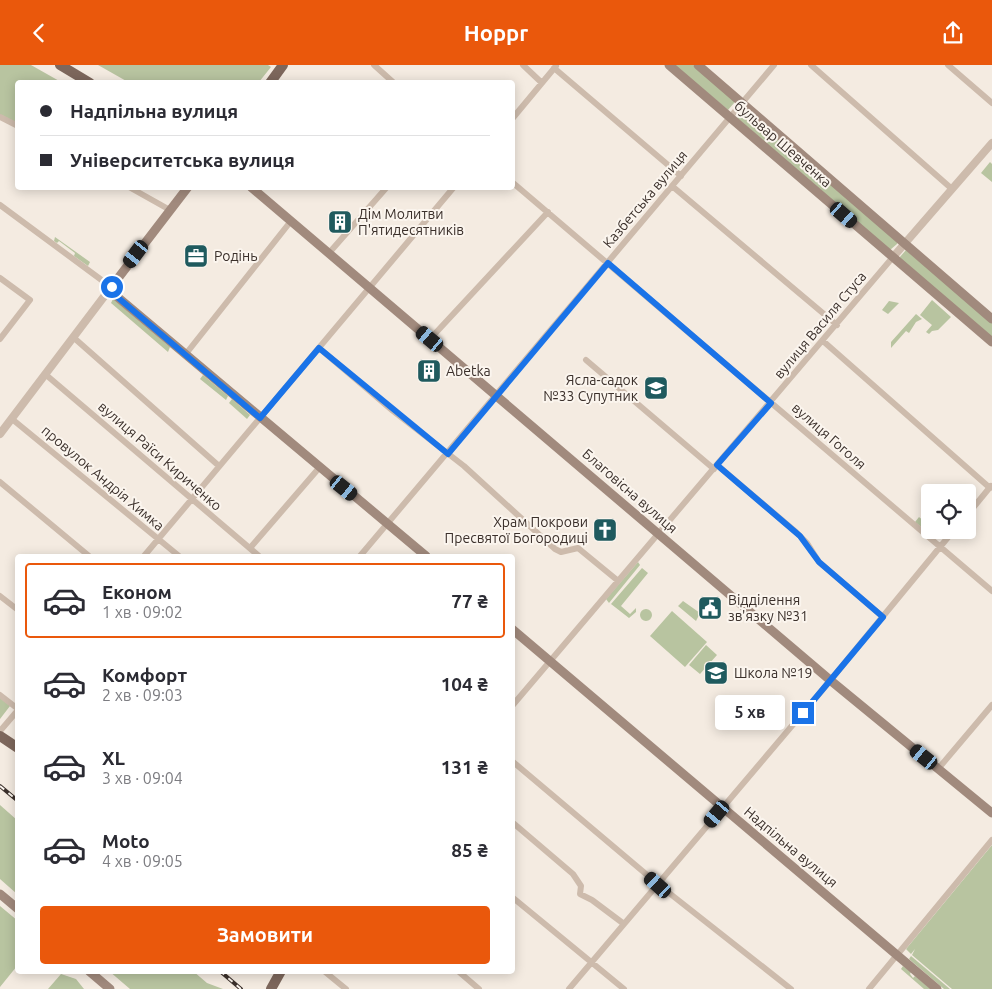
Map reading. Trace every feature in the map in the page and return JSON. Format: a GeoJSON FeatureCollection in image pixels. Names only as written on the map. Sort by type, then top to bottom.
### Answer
{"type":"FeatureCollection","features":[{"type":"Feature","properties":{"kind":"main road"},"geometry":{"type":"LineString","coordinates":[[60,65],[85,80]]}},
{"type":"Feature","properties":{"kind":"main road"},"geometry":{"type":"LineString","coordinates":[[272,80],[284,65]]}},
{"type":"Feature","properties":{"kind":"main road","name":"бульвар Шевченка"},"geometry":{"type":"LineString","coordinates":[[670,65],[992,342]]}},
{"type":"Feature","properties":{"kind":"main road","name":"бульвар Шевченка"},"geometry":{"type":"LineString","coordinates":[[698,65],[992,319]]}},
{"type":"Feature","properties":{"kind":"main road"},"geometry":{"type":"LineString","coordinates":[[186,190],[110,288],[185,355],[424,554]]}},
{"type":"Feature","properties":{"kind":"main road","name":"Благовісна вулиця"},"geometry":{"type":"LineString","coordinates":[[254,190],[830,680],[992,813]]}},
{"type":"Feature","properties":{"kind":"main road","name":"Надпільна вулиця"},"geometry":{"type":"LineString","coordinates":[[515,632],[937,989]]}},
{"type":"Feature","properties":{"kind":"main road"},"geometry":{"type":"LineString","coordinates":[[0,736],[15,745]]}},
{"type":"Feature","properties":{"kind":"main road"},"geometry":{"type":"LineString","coordinates":[[0,894],[15,906]]}},
{"type":"Feature","properties":{"kind":"main road"},"geometry":{"type":"LineString","coordinates":[[92,974],[110,989]]}},
{"type":"Feature","properties":{"kind":"main road"},"geometry":{"type":"LineString","coordinates":[[271,989],[279,974]]}},
{"type":"Feature","properties":{"kind":"street"},"geometry":{"type":"LineString","coordinates":[[374,65],[391,80]]}},
{"type":"Feature","properties":{"kind":"street"},"geometry":{"type":"LineString","coordinates":[[522,65],[542,83]]}},
{"type":"Feature","properties":{"kind":"street","name":"Казбетська вулиця"},"geometry":{"type":"LineString","coordinates":[[362,554],[774,65]]}},
{"type":"Feature","properties":{"kind":"street"},"geometry":{"type":"LineString","coordinates":[[811,65],[952,189]]}},
{"type":"Feature","properties":{"kind":"street"},"geometry":{"type":"LineString","coordinates":[[948,65],[992,103]]}},
{"type":"Feature","properties":{"kind":"street"},"geometry":{"type":"LineString","coordinates":[[515,115],[556,66],[681,176]]}},
{"type":"Feature","properties":{"kind":"street"},"geometry":{"type":"LineString","coordinates":[[0,117],[15,124]]}},
{"type":"Feature","properties":{"kind":"street","name":"вулиця Василя Стуса"},"geometry":{"type":"LineString","coordinates":[[515,702],[992,143]]}},
{"type":"Feature","properties":{"kind":"street","name":"вулиця Гоголя"},"geometry":{"type":"LineString","coordinates":[[515,184],[992,591]]}},
{"type":"Feature","properties":{"kind":"street"},"geometry":{"type":"LineString","coordinates":[[672,186],[837,325]]}},
{"type":"Feature","properties":{"kind":"street"},"geometry":{"type":"LineString","coordinates":[[134,190],[170,210]]}},
{"type":"Feature","properties":{"kind":"street"},"geometry":{"type":"LineString","coordinates":[[329,253],[384,190]]}},
{"type":"Feature","properties":{"kind":"street"},"geometry":{"type":"LineString","coordinates":[[146,554],[452,190]]}},
{"type":"Feature","properties":{"kind":"street"},"geometry":{"type":"LineString","coordinates":[[0,205],[110,288],[0,434]]}},
{"type":"Feature","properties":{"kind":"street"},"geometry":{"type":"LineString","coordinates":[[430,339],[548,212]]}},
{"type":"Feature","properties":{"kind":"street"},"geometry":{"type":"LineString","coordinates":[[185,355],[291,221]]}},
{"type":"Feature","properties":{"kind":"street"},"geometry":{"type":"LineString","coordinates":[[0,278],[30,300],[0,339]]}},
{"type":"Feature","properties":{"kind":"street"},"geometry":{"type":"LineString","coordinates":[[73,337],[219,466]]}},
{"type":"Feature","properties":{"kind":"street"},"geometry":{"type":"LineString","coordinates":[[823,341],[991,486],[976,504]]}},
{"type":"Feature","properties":{"kind":"street"},"geometry":{"type":"LineString","coordinates":[[319,348],[399,416],[448,454],[558,551],[578,548],[618,580]]}},
{"type":"Feature","properties":{"kind":"street"},"geometry":{"type":"LineString","coordinates":[[586,360],[800,536],[819,562],[883,617]]}},
{"type":"Feature","properties":{"kind":"street","name":"вулиця Раїси Кириченко"},"geometry":{"type":"LineString","coordinates":[[46,374],[191,500],[257,554]]}},
{"type":"Feature","properties":{"kind":"street","name":"провулок Андрія Химка"},"geometry":{"type":"LineString","coordinates":[[12,419],[177,554]]}},
{"type":"Feature","properties":{"kind":"street"},"geometry":{"type":"LineString","coordinates":[[250,548],[319,468]]}},
{"type":"Feature","properties":{"kind":"street"},"geometry":{"type":"LineString","coordinates":[[0,482],[87,554]]}},
{"type":"Feature","properties":{"kind":"street"},"geometry":{"type":"LineString","coordinates":[[569,989],[947,539]]}},
{"type":"Feature","properties":{"kind":"street"},"geometry":{"type":"LineString","coordinates":[[0,596],[15,608]]}},
{"type":"Feature","properties":{"kind":"street"},"geometry":{"type":"LineString","coordinates":[[0,695],[15,707]]}},
{"type":"Feature","properties":{"kind":"street"},"geometry":{"type":"LineString","coordinates":[[938,769],[992,705]]}},
{"type":"Feature","properties":{"kind":"street"},"geometry":{"type":"LineString","coordinates":[[0,731],[15,713]]}},
{"type":"Feature","properties":{"kind":"street"},"geometry":{"type":"LineString","coordinates":[[515,764],[658,885],[791,989]]}},
{"type":"Feature","properties":{"kind":"street"},"geometry":{"type":"LineString","coordinates":[[515,825],[576,877],[582,886],[580,890],[583,897],[592,900],[624,923]]}},
{"type":"Feature","properties":{"kind":"street"},"geometry":{"type":"LineString","coordinates":[[869,989],[992,840]]}},
{"type":"Feature","properties":{"kind":"street"},"geometry":{"type":"LineString","coordinates":[[515,899],[624,989]]}},
{"type":"Feature","properties":{"kind":"street"},"geometry":{"type":"LineString","coordinates":[[328,974],[346,989]]}},
{"type":"Feature","properties":{"kind":"street"},"geometry":{"type":"LineString","coordinates":[[462,974],[479,989]]}},
{"type":"Feature","properties":{"kind":"green space"},"geometry":{"type":"Polygon","coordinates":[[[0,65],[31,65],[57,80],[15,80],[15,123],[0,115],[0,65]]]}},
{"type":"Feature","properties":{"kind":"green space"},"geometry":{"type":"Polygon","coordinates":[[[98,65],[268,65],[271,67],[261,80],[124,80],[98,65]]]}},
{"type":"Feature","properties":{"kind":"green space"},"geometry":{"type":"Polygon","coordinates":[[[674,65],[693,65],[734,100],[734,103],[728,110],[674,65]]]}},
{"type":"Feature","properties":{"kind":"green space"},"geometry":{"type":"Polygon","coordinates":[[[745,110],[898,242],[897,244],[890,250],[737,118],[745,110]]]}},
{"type":"Feature","properties":{"kind":"green space"},"geometry":{"type":"Polygon","coordinates":[[[990,162],[992,164],[992,182],[981,173],[990,162]]]}},
{"type":"Feature","properties":{"kind":"green space"},"geometry":{"type":"Polygon","coordinates":[[[55,237],[90,262],[88,266],[74,256],[75,253],[59,241],[57,243],[54,241],[55,237]]]}},
{"type":"Feature","properties":{"kind":"green space"},"geometry":{"type":"Polygon","coordinates":[[[906,250],[992,323],[992,339],[899,258],[906,250]]]}},
{"type":"Feature","properties":{"kind":"green space"},"geometry":{"type":"Polygon","coordinates":[[[113,299],[170,347],[168,352],[111,303],[113,299]]]}},
{"type":"Feature","properties":{"kind":"green space"},"geometry":{"type":"Polygon","coordinates":[[[932,300],[951,317],[938,330],[932,331],[929,334],[926,332],[932,325],[920,315],[932,300]]]}},
{"type":"Feature","properties":{"kind":"green space"},"geometry":{"type":"Polygon","coordinates":[[[889,301],[899,303],[888,314],[882,310],[889,301]]]}},
{"type":"Feature","properties":{"kind":"green space"},"geometry":{"type":"Polygon","coordinates":[[[916,314],[922,319],[916,322],[909,333],[906,331],[891,348],[891,342],[916,314]]]}},
{"type":"Feature","properties":{"kind":"green space"},"geometry":{"type":"Polygon","coordinates":[[[203,375],[228,396],[226,400],[200,379],[203,375]]]}},
{"type":"Feature","properties":{"kind":"green space"},"geometry":{"type":"Polygon","coordinates":[[[232,399],[250,415],[247,419],[229,403],[232,399]]]}},
{"type":"Feature","properties":{"kind":"green space"},"geometry":{"type":"Polygon","coordinates":[[[919,517],[921,519],[921,527],[915,522],[919,517]]]}},
{"type":"Feature","properties":{"kind":"green space"},"geometry":{"type":"Polygon","coordinates":[[[638,562],[640,565],[609,603],[606,599],[638,562]]]}},
{"type":"Feature","properties":{"kind":"green space"},"geometry":{"type":"Polygon","coordinates":[[[642,568],[648,573],[621,606],[630,614],[636,608],[636,612],[629,618],[611,604],[642,568]]]}},
{"type":"Feature","properties":{"kind":"green space"},"geometry":{"type":"Polygon","coordinates":[[[683,601],[700,613],[696,621],[678,606],[683,601]]]}},
{"type":"Feature","properties":{"kind":"green space"},"geometry":{"type":"Polygon","coordinates":[[[648,609],[651,610],[651,620],[644,621],[641,620],[640,613],[641,610],[648,609]]]}},
{"type":"Feature","properties":{"kind":"green space"},"geometry":{"type":"Polygon","coordinates":[[[672,611],[707,642],[685,667],[650,636],[672,611]]]}},
{"type":"Feature","properties":{"kind":"green space"},"geometry":{"type":"Polygon","coordinates":[[[706,645],[717,655],[700,674],[689,665],[706,645]]]}},
{"type":"Feature","properties":{"kind":"green space"},"geometry":{"type":"Polygon","coordinates":[[[0,697],[10,706],[0,719],[0,697]]]}},
{"type":"Feature","properties":{"kind":"green space"},"geometry":{"type":"Polygon","coordinates":[[[0,805],[15,818],[15,892],[0,879],[0,805]]]}},
{"type":"Feature","properties":{"kind":"green space"},"geometry":{"type":"Polygon","coordinates":[[[992,845],[992,989],[952,989],[912,955],[915,949],[911,954],[906,949],[992,845]]]}},
{"type":"Feature","properties":{"kind":"green space"},"geometry":{"type":"Polygon","coordinates":[[[0,906],[15,918],[15,968],[0,987],[0,906]]]}},
{"type":"Feature","properties":{"kind":"green space"},"geometry":{"type":"Polygon","coordinates":[[[911,956],[950,989],[944,989],[909,959],[911,956]]]}},
{"type":"Feature","properties":{"kind":"green space"},"geometry":{"type":"Polygon","coordinates":[[[903,966],[911,972],[910,974],[913,978],[915,976],[931,989],[924,989],[901,969],[903,966]]]}},
{"type":"Feature","properties":{"kind":"green space"},"geometry":{"type":"Polygon","coordinates":[[[61,974],[76,979],[84,989],[48,989],[61,974]]]}},
{"type":"Feature","properties":{"kind":"green space"},"geometry":{"type":"Polygon","coordinates":[[[112,974],[196,974],[207,983],[223,989],[130,989],[112,974]]]}},
{"type":"Feature","properties":{"kind":"railway"},"geometry":{"type":"LineString","coordinates":[[0,786],[15,798]]}},
{"type":"Feature","properties":{"kind":"railway"},"geometry":{"type":"LineString","coordinates":[[224,974],[241,989]]}},
{"type":"Feature","properties":{"kind":"place","name":"Дім Молитви П'ятидесятників"},"geometry":{"type":"Point","coordinates":[340,222]}},
{"type":"Feature","properties":{"kind":"place","name":"Родінь"},"geometry":{"type":"Point","coordinates":[196,256]}},
{"type":"Feature","properties":{"kind":"place","name":"Abetka"},"geometry":{"type":"Point","coordinates":[429,371]}},
{"type":"Feature","properties":{"kind":"place","name":"Ясла-садок №33 Супутник"},"geometry":{"type":"Point","coordinates":[656,388]}},
{"type":"Feature","properties":{"kind":"place","name":"Храм Покрови Пресвятої Богородиці"},"geometry":{"type":"Point","coordinates":[605,530]}},
{"type":"Feature","properties":{"kind":"place","name":"Відділення зв'язку №31"},"geometry":{"type":"Point","coordinates":[710,608]}},
{"type":"Feature","properties":{"kind":"place","name":"Школа №19"},"geometry":{"type":"Point","coordinates":[716,673]}},
{"type":"Feature","properties":{"kind":"route"},"geometry":{"type":"LineString","coordinates":[[112,287],[109,290],[260,418],[319,348],[392,411],[448,454],[608,263],[771,403],[717,465],[800,536],[807,543],[814,558],[883,617],[803,713]]}}]}
